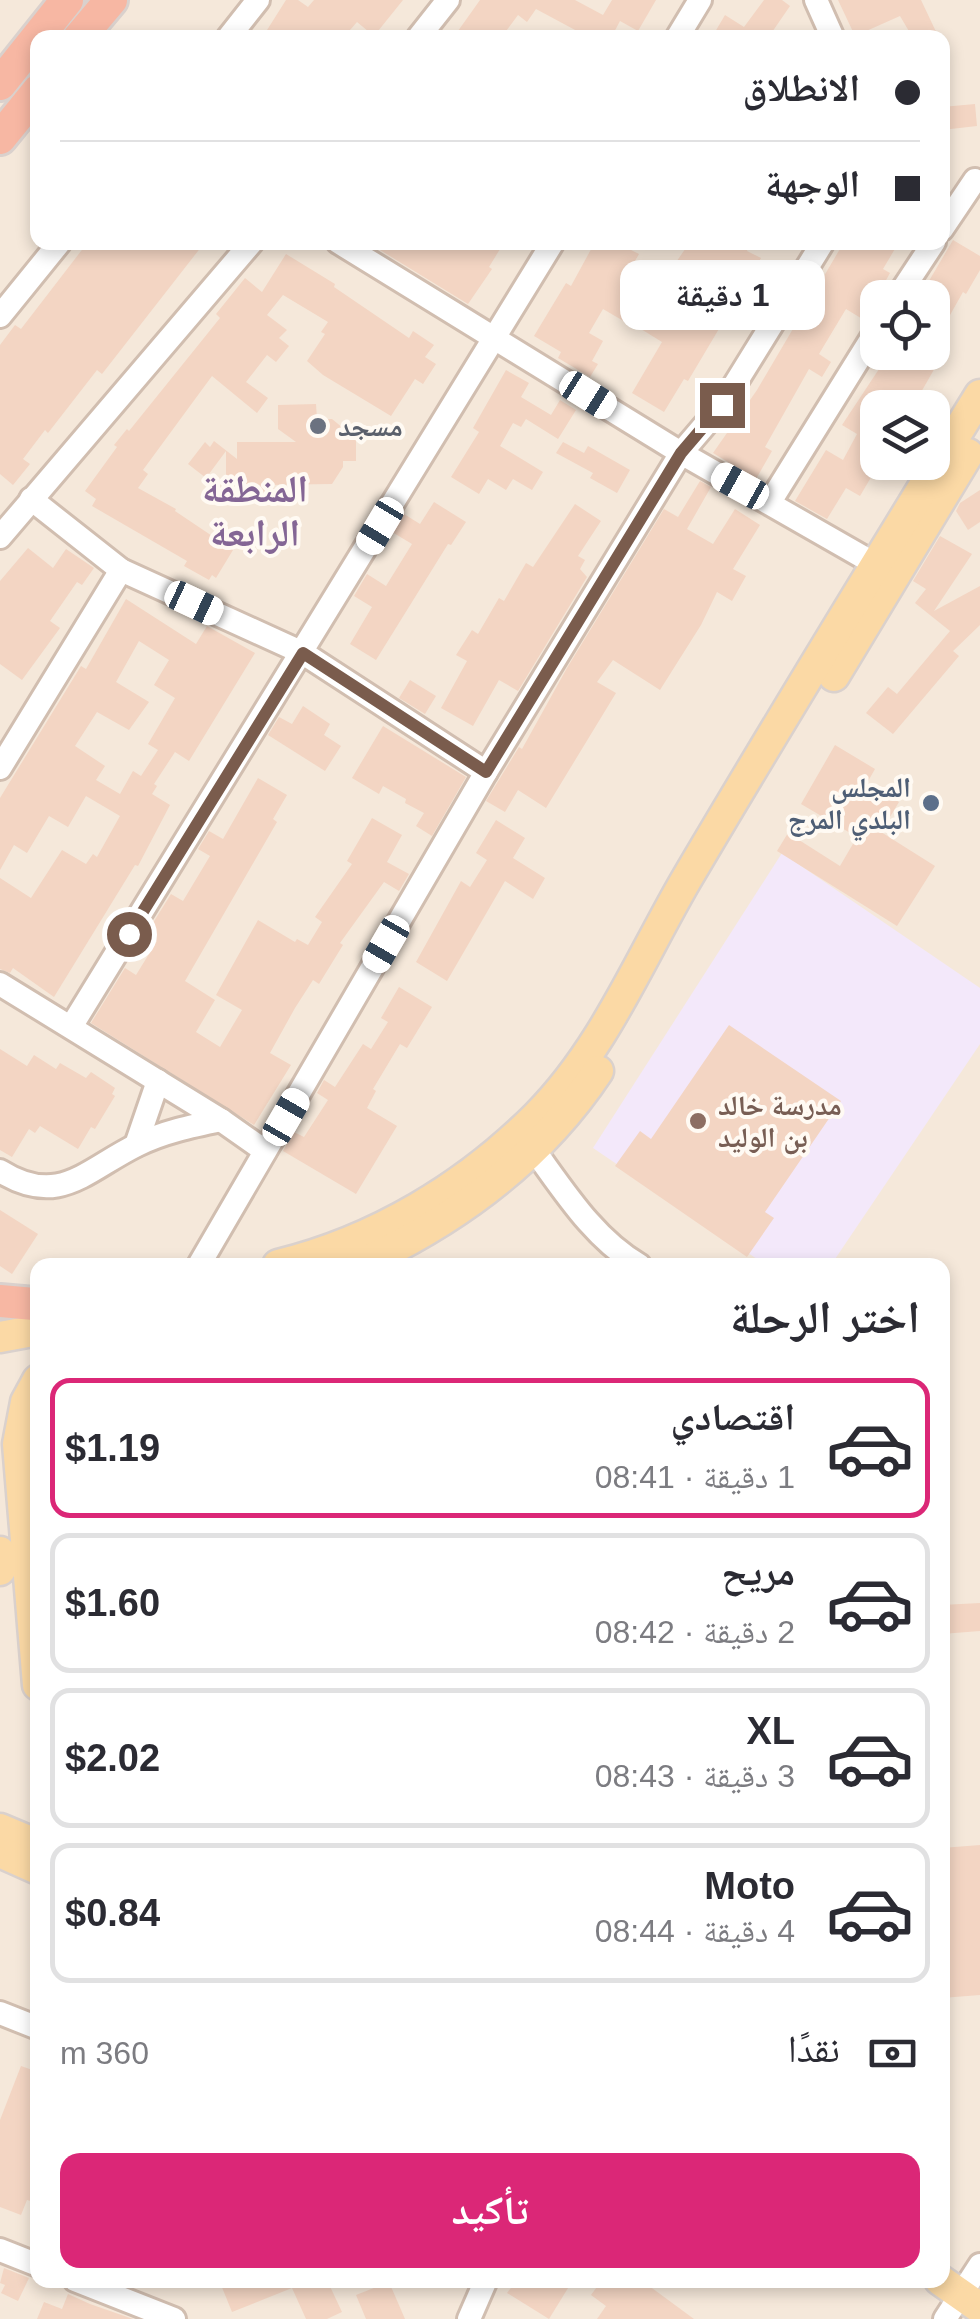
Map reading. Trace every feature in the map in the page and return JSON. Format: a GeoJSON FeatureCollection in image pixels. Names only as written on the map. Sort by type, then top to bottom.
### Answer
{"type":"FeatureCollection","features":[{"type":"Feature","properties":{"kind":"highway"},"geometry":{"type":"LineString","coordinates":[[86,30],[111,0]]}},
{"type":"Feature","properties":{"kind":"highway"},"geometry":{"type":"LineString","coordinates":[[38,30],[56,4]]}},
{"type":"Feature","properties":{"kind":"highway"},"geometry":{"type":"LineString","coordinates":[[0,84],[30,41]]}},
{"type":"Feature","properties":{"kind":"highway"},"geometry":{"type":"LineString","coordinates":[[0,138],[30,101]]}},
{"type":"Feature","properties":{"kind":"highway"},"geometry":{"type":"LineString","coordinates":[[0,1301],[30,1310]]}},
{"type":"Feature","properties":{"kind":"main road"},"geometry":{"type":"LineString","coordinates":[[374,1258],[433,1229],[534,1150],[580,1098],[885,570],[980,395]]}},
{"type":"Feature","properties":{"kind":"main road"},"geometry":{"type":"LineString","coordinates":[[299,1258],[362,1237],[409,1214],[476,1169],[540,1113],[588,1053],[686,880],[885,570],[980,434]]}},
{"type":"Feature","properties":{"kind":"main road"},"geometry":{"type":"LineString","coordinates":[[0,1310],[30,1312]]}},
{"type":"Feature","properties":{"kind":"main road"},"geometry":{"type":"LineString","coordinates":[[0,1337],[30,1316]]}},
{"type":"Feature","properties":{"kind":"main road"},"geometry":{"type":"LineString","coordinates":[[30,1395],[18,1444],[30,1589]]}},
{"type":"Feature","properties":{"kind":"main road"},"geometry":{"type":"LineString","coordinates":[[0,1552],[0,1570]]}},
{"type":"Feature","properties":{"kind":"main road"},"geometry":{"type":"LineString","coordinates":[[0,1829],[18,1856]]}},
{"type":"Feature","properties":{"kind":"street"},"geometry":{"type":"LineString","coordinates":[[234,30],[258,0]]}},
{"type":"Feature","properties":{"kind":"street"},"geometry":{"type":"LineString","coordinates":[[424,30],[448,0]]}},
{"type":"Feature","properties":{"kind":"street"},"geometry":{"type":"LineString","coordinates":[[682,30],[700,0]]}},
{"type":"Feature","properties":{"kind":"street"},"geometry":{"type":"LineString","coordinates":[[816,0],[829,30]]}},
{"type":"Feature","properties":{"kind":"street"},"geometry":{"type":"LineString","coordinates":[[56,4],[76,30]]}},
{"type":"Feature","properties":{"kind":"street"},"geometry":{"type":"LineString","coordinates":[[950,217],[975,180]]}},
{"type":"Feature","properties":{"kind":"street"},"geometry":{"type":"LineString","coordinates":[[0,316],[54,250]]}},
{"type":"Feature","properties":{"kind":"street"},"geometry":{"type":"LineString","coordinates":[[0,536],[245,250]]}},
{"type":"Feature","properties":{"kind":"street"},"geometry":{"type":"LineString","coordinates":[[351,250],[681,453],[885,570]]}},
{"type":"Feature","properties":{"kind":"street"},"geometry":{"type":"LineString","coordinates":[[71,1027],[548,250]]}},
{"type":"Feature","properties":{"kind":"street"},"geometry":{"type":"LineString","coordinates":[[203,1258],[486,772],[681,453],[722,405],[817,250]]}},
{"type":"Feature","properties":{"kind":"street"},"geometry":{"type":"LineString","coordinates":[[909,280],[929,250]]}},
{"type":"Feature","properties":{"kind":"street"},"geometry":{"type":"LineString","coordinates":[[770,502],[860,357]]}},
{"type":"Feature","properties":{"kind":"street"},"geometry":{"type":"LineString","coordinates":[[31,500],[121,570],[303,653],[486,772]]}},
{"type":"Feature","properties":{"kind":"street"},"geometry":{"type":"LineString","coordinates":[[0,768],[121,570]]}},
{"type":"Feature","properties":{"kind":"street"},"geometry":{"type":"LineString","coordinates":[[0,984],[266,1152]]}},
{"type":"Feature","properties":{"kind":"street"},"geometry":{"type":"LineString","coordinates":[[136,1145],[158,1081]]}},
{"type":"Feature","properties":{"kind":"street"},"geometry":{"type":"LineString","coordinates":[[0,1171],[15,1180],[55,1187],[82,1178],[136,1145],[168,1132],[220,1120]]}},
{"type":"Feature","properties":{"kind":"street"},"geometry":{"type":"LineString","coordinates":[[534,1150],[583,1216],[630,1258]]}},
{"type":"Feature","properties":{"kind":"street"},"geometry":{"type":"LineString","coordinates":[[0,2013],[30,2025]]}},
{"type":"Feature","properties":{"kind":"street"},"geometry":{"type":"LineString","coordinates":[[0,2250],[30,2262]]}},
{"type":"Feature","properties":{"kind":"street"},"geometry":{"type":"LineString","coordinates":[[956,2300],[980,2265]]}},
{"type":"Feature","properties":{"kind":"street"},"geometry":{"type":"LineString","coordinates":[[95,2288],[174,2319]]}},
{"type":"Feature","properties":{"kind":"street"},"geometry":{"type":"LineString","coordinates":[[471,2318],[483,2288]]}},
{"type":"Feature","properties":{"kind":"shaded area"},"geometry":{"type":"Polygon","coordinates":[[[0,0],[980,0],[980,2319],[0,2319],[0,0]]]}},
{"type":"Feature","properties":{"kind":"shaded area"},"geometry":{"type":"Polygon","coordinates":[[[782,853],[980,988],[980,1044],[836,1258],[756,1258],[593,1148],[782,853]]]}},
{"type":"Feature","properties":{"kind":"building"},"geometry":{"type":"Polygon","coordinates":[[[286,0],[298,0],[308,7],[314,0],[403,0],[379,30],[367,30],[357,22],[350,30],[267,30],[286,0]]]}},
{"type":"Feature","properties":{"kind":"building"},"geometry":{"type":"Polygon","coordinates":[[[480,0],[575,0],[603,15],[612,0],[656,0],[639,30],[620,21],[615,30],[575,30],[536,9],[527,22],[518,15],[507,30],[459,30],[480,0]]]}},
{"type":"Feature","properties":{"kind":"building"},"geometry":{"type":"Polygon","coordinates":[[[764,0],[782,0],[790,6],[774,30],[716,30],[725,15],[744,27],[764,0]]]}},
{"type":"Feature","properties":{"kind":"building"},"geometry":{"type":"Polygon","coordinates":[[[838,0],[921,0],[935,30],[908,30],[900,16],[868,30],[852,30],[838,0]]]}},
{"type":"Feature","properties":{"kind":"building"},"geometry":{"type":"Polygon","coordinates":[[[975,104],[977,126],[950,129],[950,106],[975,104]]]}},
{"type":"Feature","properties":{"kind":"building"},"geometry":{"type":"Polygon","coordinates":[[[953,240],[980,256],[980,270],[950,315],[950,280],[930,280],[953,240]]]}},
{"type":"Feature","properties":{"kind":"building"},"geometry":{"type":"Polygon","coordinates":[[[82,250],[199,250],[102,374],[97,370],[48,433],[45,430],[23,459],[30,464],[13,485],[0,474],[0,345],[15,325],[21,329],[82,250]]]}},
{"type":"Feature","properties":{"kind":"building"},"geometry":{"type":"Polygon","coordinates":[[[380,250],[499,250],[489,267],[492,269],[468,304],[380,250]]]}},
{"type":"Feature","properties":{"kind":"building"},"geometry":{"type":"Polygon","coordinates":[[[591,250],[631,250],[639,254],[632,266],[661,284],[684,250],[747,250],[761,258],[688,381],[684,379],[664,412],[632,393],[662,342],[628,321],[603,309],[589,333],[603,341],[592,361],[598,364],[590,377],[558,358],[561,352],[534,336],[566,283],[571,286],[591,250]]]}},
{"type":"Feature","properties":{"kind":"building"},"geometry":{"type":"Polygon","coordinates":[[[839,250],[894,250],[883,269],[890,273],[886,280],[860,280],[860,318],[846,309],[819,354],[831,362],[822,377],[809,369],[765,447],[772,451],[756,479],[713,453],[757,390],[839,250]]]}},
{"type":"Feature","properties":{"kind":"building"},"geometry":{"type":"Polygon","coordinates":[[[286,254],[409,338],[413,331],[434,345],[425,357],[436,364],[423,384],[415,379],[391,416],[307,361],[325,334],[321,332],[328,322],[283,295],[267,315],[287,330],[279,338],[289,346],[276,362],[267,355],[246,382],[268,398],[257,413],[212,376],[143,470],[148,474],[138,488],[176,509],[233,550],[216,578],[212,575],[209,580],[184,566],[187,561],[92,506],[96,499],[85,491],[117,447],[114,445],[220,318],[216,314],[245,278],[262,292],[286,254]]]}},
{"type":"Feature","properties":{"kind":"building"},"geometry":{"type":"Polygon","coordinates":[[[506,370],[529,383],[521,397],[551,415],[560,400],[576,410],[558,439],[526,419],[521,427],[513,423],[500,446],[543,472],[532,490],[513,479],[506,490],[488,479],[479,494],[451,477],[479,432],[473,428],[506,370]]]}},
{"type":"Feature","properties":{"kind":"building"},"geometry":{"type":"Polygon","coordinates":[[[878,370],[934,370],[922,390],[865,390],[878,370]]]}},
{"type":"Feature","properties":{"kind":"building"},"geometry":{"type":"Polygon","coordinates":[[[860,398],[860,480],[869,480],[860,496],[846,488],[827,519],[795,501],[826,450],[843,460],[857,434],[842,425],[860,398]]]}},
{"type":"Feature","properties":{"kind":"building"},"geometry":{"type":"Polygon","coordinates":[[[316,404],[317,419],[332,419],[343,428],[343,438],[356,438],[356,461],[343,461],[332,484],[265,485],[265,503],[226,503],[226,451],[206,478],[188,464],[205,442],[210,447],[214,441],[237,459],[237,442],[296,442],[278,429],[278,405],[316,404]]]}},
{"type":"Feature","properties":{"kind":"building"},"geometry":{"type":"Polygon","coordinates":[[[563,442],[584,453],[588,446],[630,470],[617,493],[590,478],[593,473],[556,453],[563,442]]]}},
{"type":"Feature","properties":{"kind":"building"},"geometry":{"type":"Polygon","coordinates":[[[700,481],[711,487],[687,529],[713,544],[735,509],[760,525],[733,569],[746,576],[732,601],[717,592],[660,690],[613,660],[597,682],[616,693],[546,808],[518,790],[505,812],[486,801],[519,747],[522,749],[664,509],[678,517],[700,481]]]}},
{"type":"Feature","properties":{"kind":"building"},"geometry":{"type":"Polygon","coordinates":[[[980,490],[980,522],[968,530],[956,511],[960,503],[980,490]]]}},
{"type":"Feature","properties":{"kind":"building"},"geometry":{"type":"Polygon","coordinates":[[[434,502],[466,522],[448,544],[376,660],[350,644],[372,607],[354,596],[367,574],[386,586],[412,544],[392,532],[404,514],[420,524],[434,502]]]}},
{"type":"Feature","properties":{"kind":"building"},"geometry":{"type":"Polygon","coordinates":[[[575,504],[601,521],[578,556],[585,560],[580,569],[587,577],[518,691],[499,680],[473,726],[441,708],[467,661],[456,655],[472,630],[478,634],[499,598],[504,601],[526,563],[533,567],[575,504]]]}},
{"type":"Feature","properties":{"kind":"building"},"geometry":{"type":"Polygon","coordinates":[[[940,536],[972,554],[934,611],[980,586],[980,625],[953,651],[959,656],[893,734],[866,713],[888,687],[897,694],[950,631],[915,603],[926,589],[913,581],[940,536]]]}},
{"type":"Feature","properties":{"kind":"building"},"geometry":{"type":"Polygon","coordinates":[[[28,548],[53,568],[66,549],[94,568],[82,585],[77,582],[50,621],[60,628],[22,680],[0,664],[0,581],[28,548]]]}},
{"type":"Feature","properties":{"kind":"building"},"geometry":{"type":"Polygon","coordinates":[[[126,599],[196,644],[207,626],[255,653],[189,761],[175,752],[154,784],[157,786],[152,794],[170,805],[138,866],[135,865],[54,997],[13,968],[10,973],[0,969],[0,878],[31,898],[62,850],[86,864],[93,854],[97,857],[120,816],[86,796],[68,827],[49,816],[27,853],[14,845],[0,870],[0,798],[81,666],[86,669],[126,599]],[[139,641],[116,682],[149,702],[129,730],[97,712],[75,746],[105,766],[96,780],[120,794],[133,771],[141,776],[158,750],[148,744],[175,698],[154,685],[169,660],[139,641]]]}},
{"type":"Feature","properties":{"kind":"building"},"geometry":{"type":"Polygon","coordinates":[[[410,680],[436,696],[425,714],[399,698],[410,680]]]}},
{"type":"Feature","properties":{"kind":"building"},"geometry":{"type":"Polygon","coordinates":[[[303,706],[330,724],[324,735],[341,746],[325,771],[268,735],[279,717],[292,724],[303,706]]]}},
{"type":"Feature","properties":{"kind":"building"},"geometry":{"type":"Polygon","coordinates":[[[383,726],[466,777],[432,836],[416,826],[424,813],[405,803],[406,799],[383,786],[379,794],[352,778],[383,726]]]}},
{"type":"Feature","properties":{"kind":"building"},"geometry":{"type":"Polygon","coordinates":[[[835,745],[875,769],[867,783],[899,802],[881,832],[935,866],[897,926],[777,851],[788,833],[840,866],[857,837],[801,804],[835,745]]]}},
{"type":"Feature","properties":{"kind":"building"},"geometry":{"type":"Polygon","coordinates":[[[258,778],[287,795],[273,819],[277,822],[185,981],[215,1000],[196,1032],[220,1047],[242,1010],[216,995],[258,920],[295,942],[297,939],[308,945],[322,922],[315,917],[352,864],[347,861],[372,818],[402,835],[387,862],[409,874],[399,891],[384,882],[340,943],[343,945],[319,984],[313,980],[295,1008],[270,1053],[291,1065],[254,1125],[91,1023],[125,968],[136,975],[157,941],[146,934],[171,894],[183,901],[210,856],[198,849],[209,831],[223,839],[258,778]]]}},
{"type":"Feature","properties":{"kind":"building"},"geometry":{"type":"Polygon","coordinates":[[[496,820],[525,838],[513,858],[545,878],[533,899],[505,881],[447,981],[416,962],[461,881],[470,887],[487,860],[476,853],[496,820]]]}},
{"type":"Feature","properties":{"kind":"building"},"geometry":{"type":"Polygon","coordinates":[[[399,987],[432,1007],[407,1048],[400,1044],[373,1089],[376,1091],[367,1108],[397,1126],[356,1194],[283,1151],[294,1132],[304,1137],[328,1100],[317,1093],[324,1080],[335,1087],[363,1044],[371,1049],[388,1022],[381,1018],[399,987]]]}},
{"type":"Feature","properties":{"kind":"building"},"geometry":{"type":"Polygon","coordinates":[[[729,1025],[841,1101],[765,1212],[774,1218],[747,1257],[615,1166],[640,1131],[651,1139],[729,1025]]]}},
{"type":"Feature","properties":{"kind":"building"},"geometry":{"type":"Polygon","coordinates":[[[0,1049],[27,1066],[34,1055],[56,1069],[60,1063],[86,1078],[91,1072],[115,1088],[115,1096],[95,1129],[91,1127],[78,1149],[40,1126],[35,1133],[29,1129],[12,1157],[0,1150],[0,1049]]]}},
{"type":"Feature","properties":{"kind":"building"},"geometry":{"type":"Polygon","coordinates":[[[0,1210],[38,1234],[12,1274],[0,1266],[0,1210]]]}},
{"type":"Feature","properties":{"kind":"building"},"geometry":{"type":"Polygon","coordinates":[[[980,1603],[980,1631],[950,1633],[950,1605],[980,1603]]]}},
{"type":"Feature","properties":{"kind":"building"},"geometry":{"type":"Polygon","coordinates":[[[980,1845],[980,1995],[950,1997],[950,1847],[980,1845]]]}},
{"type":"Feature","properties":{"kind":"building"},"geometry":{"type":"Polygon","coordinates":[[[21,2066],[30,2069],[30,2201],[21,2215],[0,2207],[0,2120],[21,2066]]]}},
{"type":"Feature","properties":{"kind":"building"},"geometry":{"type":"Polygon","coordinates":[[[4,2268],[29,2278],[18,2301],[1,2293],[5,2285],[0,2283],[4,2268]]]}},
{"type":"Feature","properties":{"kind":"building"},"geometry":{"type":"Polygon","coordinates":[[[222,2288],[292,2288],[232,2312],[222,2288]]]}},
{"type":"Feature","properties":{"kind":"building"},"geometry":{"type":"Polygon","coordinates":[[[292,2288],[331,2288],[342,2312],[327,2319],[306,2319],[292,2288]]]}},
{"type":"Feature","properties":{"kind":"building"},"geometry":{"type":"Polygon","coordinates":[[[374,2288],[392,2288],[405,2319],[366,2319],[356,2295],[374,2288]]]}},
{"type":"Feature","properties":{"kind":"building"},"geometry":{"type":"Polygon","coordinates":[[[511,2288],[568,2288],[549,2319],[507,2293],[511,2288]]]}},
{"type":"Feature","properties":{"kind":"building"},"geometry":{"type":"Polygon","coordinates":[[[596,2288],[652,2288],[694,2319],[597,2319],[606,2306],[591,2295],[596,2288]]]}},
{"type":"Feature","properties":{"kind":"building"},"geometry":{"type":"Polygon","coordinates":[[[68,2294],[133,2319],[37,2319],[44,2302],[62,2309],[68,2294]]]}},
{"type":"Feature","properties":{"kind":"place","name":"مسجد"},"geometry":{"type":"Point","coordinates":[318,426]}},
{"type":"Feature","properties":{"kind":"place","name":"المجلس البلدي المرج"},"geometry":{"type":"Point","coordinates":[931,803]}},
{"type":"Feature","properties":{"kind":"place","name":"مدرسة خالد بن الوليد"},"geometry":{"type":"Point","coordinates":[698,1121]}},
{"type":"Feature","properties":{"kind":"district","name":"المنطقة الرابعة"},"geometry":{"type":"Point","coordinates":[255,511]}},
{"type":"Feature","properties":{"kind":"route"},"geometry":{"type":"LineString","coordinates":[[129,934],[303,653],[486,772],[681,453],[722,405]]}}]}
